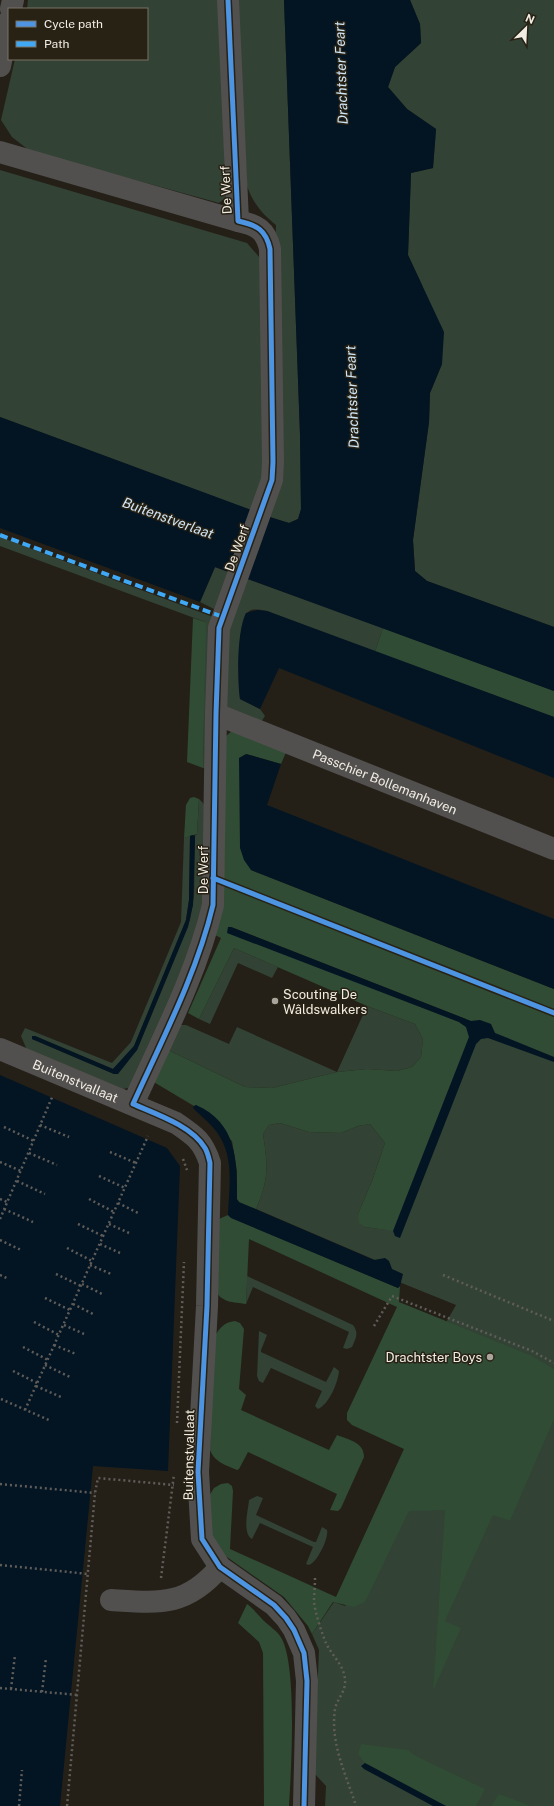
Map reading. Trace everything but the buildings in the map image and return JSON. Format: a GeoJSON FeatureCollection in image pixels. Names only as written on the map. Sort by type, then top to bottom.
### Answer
{"type":"FeatureCollection","features":[{"type":"Feature","properties":{"kind":"street","name":"De Werf"},"geometry":{"type":"LineString","coordinates":[[228,0],[238,220]]}},
{"type":"Feature","properties":{"kind":"street"},"geometry":{"type":"LineString","coordinates":[[0,66],[8,26]]}},
{"type":"Feature","properties":{"kind":"street","name":"De Werf"},"geometry":{"type":"LineString","coordinates":[[0,152],[251,224],[264,232],[270,249],[272,480],[219,628],[216,714],[214,905],[207,931],[181,996],[133,1104]]}},
{"type":"Feature","properties":{"kind":"street","name":"Passchier Bollemanhaven"},"geometry":{"type":"LineString","coordinates":[[216,714],[554,849]]}},
{"type":"Feature","properties":{"kind":"street","name":"Buitenstvallaat"},"geometry":{"type":"LineString","coordinates":[[0,1048],[176,1123],[194,1135],[205,1148],[210,1163],[207,1306],[198,1472],[202,1538],[220,1567],[274,1605],[286,1618],[294,1630],[304,1653],[307,1681],[304,1806]]}},
{"type":"Feature","properties":{"kind":"street"},"geometry":{"type":"LineString","coordinates":[[112,1600],[158,1602],[192,1593],[207,1582],[220,1567]]}},
{"type":"Feature","properties":{"kind":"path"},"geometry":{"type":"LineString","coordinates":[[0,1219],[54,1092]]}},
{"type":"Feature","properties":{"kind":"path"},"geometry":{"type":"LineString","coordinates":[[40,1125],[69,1137]]}},
{"type":"Feature","properties":{"kind":"path"},"geometry":{"type":"LineString","coordinates":[[4,1127],[34,1141]]}},
{"type":"Feature","properties":{"kind":"path"},"geometry":{"type":"LineString","coordinates":[[26,1410],[149,1133],[155,1137]]}},
{"type":"Feature","properties":{"kind":"path"},"geometry":{"type":"LineString","coordinates":[[110,1152],[136,1163]]}},
{"type":"Feature","properties":{"kind":"path"},"geometry":{"type":"LineString","coordinates":[[29,1153],[57,1165]]}},
{"type":"Feature","properties":{"kind":"path"},"geometry":{"type":"LineString","coordinates":[[182,1158],[188,1173]]}},
{"type":"Feature","properties":{"kind":"path"},"geometry":{"type":"LineString","coordinates":[[0,1162],[20,1171]]}},
{"type":"Feature","properties":{"kind":"path"},"geometry":{"type":"LineString","coordinates":[[99,1176],[125,1188]]}},
{"type":"Feature","properties":{"kind":"path"},"geometry":{"type":"LineString","coordinates":[[17,1181],[45,1194]]}},
{"type":"Feature","properties":{"kind":"path"},"geometry":{"type":"LineString","coordinates":[[0,1199],[7,1202]]}},
{"type":"Feature","properties":{"kind":"path"},"geometry":{"type":"LineString","coordinates":[[89,1200],[114,1212]]}},
{"type":"Feature","properties":{"kind":"path"},"geometry":{"type":"LineString","coordinates":[[118,1204],[138,1213]]}},
{"type":"Feature","properties":{"kind":"path"},"geometry":{"type":"LineString","coordinates":[[4,1209],[33,1222]]}},
{"type":"Feature","properties":{"kind":"path"},"geometry":{"type":"LineString","coordinates":[[78,1224],[103,1236]]}},
{"type":"Feature","properties":{"kind":"path"},"geometry":{"type":"LineString","coordinates":[[109,1224],[129,1234]]}},
{"type":"Feature","properties":{"kind":"path"},"geometry":{"type":"LineString","coordinates":[[0,1240],[21,1250]]}},
{"type":"Feature","properties":{"kind":"path"},"geometry":{"type":"LineString","coordinates":[[100,1244],[120,1253]]}},
{"type":"Feature","properties":{"kind":"path"},"geometry":{"type":"LineString","coordinates":[[67,1248],[92,1261]]}},
{"type":"Feature","properties":{"kind":"path"},"geometry":{"type":"LineString","coordinates":[[176,1430],[184,1259]]}},
{"type":"Feature","properties":{"kind":"path"},"geometry":{"type":"LineString","coordinates":[[90,1265],[111,1274]]}},
{"type":"Feature","properties":{"kind":"path"},"geometry":{"type":"LineString","coordinates":[[56,1274],[102,1294]]}},
{"type":"Feature","properties":{"kind":"path"},"geometry":{"type":"LineString","coordinates":[[0,1275],[9,1279]]}},
{"type":"Feature","properties":{"kind":"path"},"geometry":{"type":"LineString","coordinates":[[443,1275],[554,1321]]}},
{"type":"Feature","properties":{"kind":"path"},"geometry":{"type":"LineString","coordinates":[[374,1326],[392,1296],[532,1351],[554,1363]]}},
{"type":"Feature","properties":{"kind":"path"},"geometry":{"type":"LineString","coordinates":[[45,1298],[70,1310]]}},
{"type":"Feature","properties":{"kind":"path"},"geometry":{"type":"LineString","coordinates":[[73,1304],[93,1314]]}},
{"type":"Feature","properties":{"kind":"path"},"geometry":{"type":"LineString","coordinates":[[34,1322],[59,1334]]}},
{"type":"Feature","properties":{"kind":"path"},"geometry":{"type":"LineString","coordinates":[[64,1325],[84,1334]]}},
{"type":"Feature","properties":{"kind":"path"},"geometry":{"type":"LineString","coordinates":[[54,1345],[76,1354]]}},
{"type":"Feature","properties":{"kind":"path"},"geometry":{"type":"LineString","coordinates":[[23,1347],[48,1360]]}},
{"type":"Feature","properties":{"kind":"path"},"geometry":{"type":"LineString","coordinates":[[45,1365],[70,1377]]}},
{"type":"Feature","properties":{"kind":"path"},"geometry":{"type":"LineString","coordinates":[[13,1371],[61,1397]]}},
{"type":"Feature","properties":{"kind":"path"},"geometry":{"type":"LineString","coordinates":[[1,1399],[51,1421]]}},
{"type":"Feature","properties":{"kind":"path"},"geometry":{"type":"LineString","coordinates":[[158,1602],[174,1469]]}},
{"type":"Feature","properties":{"kind":"path"},"geometry":{"type":"LineString","coordinates":[[0,1484],[95,1492]]}},
{"type":"Feature","properties":{"kind":"path"},"geometry":{"type":"LineString","coordinates":[[0,1565],[88,1574]]}},
{"type":"Feature","properties":{"kind":"path"},"geometry":{"type":"LineString","coordinates":[[315,1578],[314,1604],[326,1643],[343,1670],[345,1681],[343,1693],[336,1707],[334,1730],[338,1756],[356,1806]]}},
{"type":"Feature","properties":{"kind":"path"},"geometry":{"type":"LineString","coordinates":[[11,1690],[15,1655]]}},
{"type":"Feature","properties":{"kind":"path"},"geometry":{"type":"LineString","coordinates":[[42,1692],[46,1658]]}},
{"type":"Feature","properties":{"kind":"path"},"geometry":{"type":"LineString","coordinates":[[0,1688],[78,1695]]}},
{"type":"Feature","properties":{"kind":"path"},"geometry":{"type":"LineString","coordinates":[[19,1806],[22,1770]]}},
{"type":"Feature","properties":{"kind":"green space"},"geometry":{"type":"Polygon","coordinates":[[[28,0],[219,0],[226,197],[219,203],[30,151],[12,137],[1,120],[15,60],[148,60],[148,8],[27,8],[28,0]]]}},
{"type":"Feature","properties":{"kind":"green space"},"geometry":{"type":"Polygon","coordinates":[[[238,0],[284,0],[300,434],[301,510],[298,519],[289,523],[269,517],[276,225],[258,208],[247,186],[238,0]]]}},
{"type":"Feature","properties":{"kind":"green space"},"geometry":{"type":"Polygon","coordinates":[[[410,0],[554,0],[554,627],[427,581],[415,571],[413,540],[429,422],[430,393],[442,364],[422,285],[408,255],[411,173],[433,168],[436,129],[407,109],[388,87],[395,67],[421,43],[420,24],[410,0]]]}},
{"type":"Feature","properties":{"kind":"green space"},"geometry":{"type":"Polygon","coordinates":[[[0,170],[247,243],[260,258],[265,473],[253,511],[0,417],[0,170]]]}},
{"type":"Feature","properties":{"kind":"green space"},"geometry":{"type":"Polygon","coordinates":[[[0,537],[213,617],[208,769],[203,768],[205,622],[0,546],[0,537]]]}},
{"type":"Feature","properties":{"kind":"green space"},"geometry":{"type":"Polygon","coordinates":[[[215,567],[231,573],[218,611],[200,602],[215,567]]]}},
{"type":"Feature","properties":{"kind":"green space"},"geometry":{"type":"Polygon","coordinates":[[[245,578],[383,628],[375,652],[267,611],[251,610],[246,615],[240,637],[240,699],[260,709],[265,716],[261,722],[226,707],[227,632],[245,578]]]}},
{"type":"Feature","properties":{"kind":"green space"},"geometry":{"type":"Polygon","coordinates":[[[193,618],[205,622],[206,625],[203,768],[187,762],[193,618]]]}},
{"type":"Feature","properties":{"kind":"green space"},"geometry":{"type":"Polygon","coordinates":[[[383,628],[554,691],[554,717],[375,652],[383,628]]]}},
{"type":"Feature","properties":{"kind":"green space"},"geometry":{"type":"Polygon","coordinates":[[[233,730],[287,750],[281,764],[246,754],[251,870],[554,989],[554,1057],[495,1033],[491,1024],[480,1020],[471,1021],[228,927],[459,1022],[466,1027],[469,1037],[393,1231],[365,1227],[359,1223],[358,1214],[372,1181],[385,1143],[370,1124],[358,1126],[341,1133],[309,1132],[280,1123],[269,1125],[263,1134],[266,1155],[265,1181],[256,1209],[239,1203],[237,1200],[237,1171],[232,1141],[196,1105],[194,1106],[152,1081],[166,1049],[245,1087],[272,1088],[337,1072],[367,1069],[397,1071],[412,1067],[421,1057],[423,1039],[415,1024],[367,1006],[234,948],[199,1019],[188,1013],[221,938],[213,934],[224,738],[233,730]]]}},
{"type":"Feature","properties":{"kind":"green space"},"geometry":{"type":"Polygon","coordinates":[[[194,797],[199,799],[197,834],[184,838],[186,805],[190,798],[194,797]]]}},
{"type":"Feature","properties":{"kind":"green space"},"geometry":{"type":"Polygon","coordinates":[[[199,799],[203,803],[207,812],[206,886],[200,928],[132,1087],[123,1089],[27,1050],[21,1036],[25,1028],[112,1063],[131,1042],[181,922],[184,838],[190,836],[189,900],[186,920],[134,1046],[113,1069],[35,1036],[32,1037],[32,1039],[114,1074],[137,1050],[190,920],[194,896],[195,836],[197,834],[199,799]]]}},
{"type":"Feature","properties":{"kind":"green space"},"geometry":{"type":"Polygon","coordinates":[[[234,948],[278,967],[272,978],[238,963],[210,1024],[199,1019],[234,948]]]}},
{"type":"Feature","properties":{"kind":"green space"},"geometry":{"type":"Polygon","coordinates":[[[367,1006],[415,1024],[423,1039],[421,1057],[412,1067],[397,1071],[367,1069],[337,1072],[367,1006]]]}},
{"type":"Feature","properties":{"kind":"green space","name":"Drachtster Boys"},"geometry":{"type":"Polygon","coordinates":[[[470,1009],[554,1044],[554,1806],[325,1806],[326,1786],[314,1773],[319,1650],[312,1634],[334,1602],[345,1606],[433,1427],[396,1410],[456,1305],[372,1271],[375,1260],[256,1209],[263,1189],[266,1172],[266,1155],[263,1134],[269,1125],[280,1123],[309,1132],[341,1133],[358,1126],[370,1124],[385,1143],[372,1181],[358,1214],[365,1227],[388,1230],[470,1009]]]}},
{"type":"Feature","properties":{"kind":"green space"},"geometry":{"type":"Polygon","coordinates":[[[180,1025],[186,1025],[229,1044],[237,1027],[337,1072],[272,1088],[245,1087],[166,1049],[180,1025]]]}},
{"type":"Feature","properties":{"kind":"green space"},"geometry":{"type":"Polygon","coordinates":[[[228,1215],[398,1288],[400,1286],[399,1302],[532,1356],[554,1369],[554,1419],[510,1521],[493,1515],[445,1621],[461,1628],[433,1691],[445,1510],[409,1511],[365,1602],[354,1607],[333,1602],[312,1634],[308,1626],[284,1597],[224,1555],[212,1536],[209,1496],[214,1488],[221,1484],[228,1483],[232,1486],[233,1491],[230,1549],[336,1597],[404,1449],[352,1425],[347,1420],[347,1413],[397,1307],[249,1239],[246,1304],[224,1300],[215,1290],[219,1219],[228,1215]]]}},
{"type":"Feature","properties":{"kind":"green space"},"geometry":{"type":"Polygon","coordinates":[[[247,1276],[353,1325],[355,1328],[356,1338],[352,1347],[347,1349],[343,1348],[349,1332],[253,1287],[246,1304],[247,1276]]]}},
{"type":"Feature","properties":{"kind":"green space"},"geometry":{"type":"Polygon","coordinates":[[[235,1321],[240,1323],[244,1329],[239,1389],[246,1395],[241,1410],[329,1450],[337,1435],[355,1442],[361,1448],[364,1457],[341,1508],[338,1511],[330,1510],[337,1494],[248,1452],[237,1470],[221,1463],[212,1454],[210,1450],[214,1339],[217,1332],[222,1327],[235,1321]]]}},
{"type":"Feature","properties":{"kind":"green space"},"geometry":{"type":"Polygon","coordinates":[[[259,1331],[267,1335],[261,1352],[326,1382],[334,1367],[339,1371],[337,1381],[326,1403],[318,1409],[315,1406],[322,1391],[271,1368],[263,1383],[259,1381],[257,1376],[259,1331]]]}},
{"type":"Feature","properties":{"kind":"green space"},"geometry":{"type":"Polygon","coordinates":[[[257,1496],[263,1498],[256,1515],[314,1542],[316,1542],[322,1527],[327,1530],[326,1539],[319,1555],[312,1563],[309,1565],[306,1564],[313,1547],[260,1523],[252,1539],[249,1536],[246,1521],[249,1500],[257,1496]]]}},
{"type":"Feature","properties":{"kind":"green space"},"geometry":{"type":"Polygon","coordinates":[[[247,1604],[280,1636],[286,1649],[289,1668],[292,1718],[289,1806],[264,1806],[263,1653],[259,1642],[238,1623],[247,1604]]]}},
{"type":"Feature","properties":{"kind":"green space"},"geometry":{"type":"Polygon","coordinates":[[[361,1744],[408,1750],[414,1755],[485,1789],[476,1806],[446,1806],[365,1763],[358,1754],[361,1744]]]}},
{"type":"Feature","properties":{"kind":"green space"},"geometry":{"type":"Polygon","coordinates":[[[499,1794],[526,1804],[530,1806],[491,1806],[499,1794]]]}},
{"type":"Feature","properties":{"kind":"water"},"geometry":{"type":"Polygon","coordinates":[[[284,0],[410,0],[420,24],[421,43],[395,67],[388,87],[407,109],[436,129],[433,168],[411,173],[408,255],[444,332],[442,364],[430,393],[429,422],[413,540],[415,571],[427,581],[554,627],[554,691],[215,567],[200,602],[0,528],[0,417],[273,518],[289,523],[298,519],[301,509],[300,434],[284,0]]]}},
{"type":"Feature","properties":{"kind":"water"},"geometry":{"type":"Polygon","coordinates":[[[257,610],[267,611],[554,717],[554,778],[279,668],[260,709],[240,699],[238,667],[241,631],[246,613],[257,610]]]}},
{"type":"Feature","properties":{"kind":"water"},"geometry":{"type":"Polygon","coordinates":[[[246,754],[281,764],[267,805],[554,919],[554,989],[251,870],[244,860],[240,848],[239,758],[246,754]]]}},
{"type":"Feature","properties":{"kind":"water"},"geometry":{"type":"Polygon","coordinates":[[[190,836],[195,836],[193,905],[188,927],[137,1050],[118,1074],[114,1074],[32,1039],[32,1036],[35,1036],[113,1069],[134,1046],[186,920],[189,900],[190,836]]]}},
{"type":"Feature","properties":{"kind":"water"},"geometry":{"type":"Polygon","coordinates":[[[228,927],[471,1021],[480,1020],[491,1024],[495,1033],[554,1057],[554,1062],[488,1038],[481,1039],[476,1044],[400,1238],[395,1236],[393,1231],[469,1037],[466,1027],[459,1022],[227,933],[228,927]]]}},
{"type":"Feature","properties":{"kind":"water"},"geometry":{"type":"Polygon","coordinates":[[[0,1075],[167,1148],[180,1166],[168,1471],[93,1466],[60,1806],[0,1806],[0,1075]]]}},
{"type":"Feature","properties":{"kind":"water"},"geometry":{"type":"Polygon","coordinates":[[[196,1105],[210,1113],[220,1122],[227,1132],[235,1157],[237,1199],[239,1202],[374,1260],[385,1258],[389,1261],[392,1269],[403,1274],[400,1286],[398,1288],[231,1218],[228,1215],[230,1172],[226,1151],[216,1131],[194,1109],[193,1107],[196,1105]]]}},
{"type":"Feature","properties":{"kind":"water"},"geometry":{"type":"Polygon","coordinates":[[[365,1763],[446,1806],[433,1806],[364,1769],[361,1766],[365,1763]]]}},
{"type":"Feature","properties":{"kind":"marked path"},"geometry":{"type":"LineString","coordinates":[[0,535],[223,617]]}},
{"type":"Feature","properties":{"kind":"cycle path"},"geometry":{"type":"LineString","coordinates":[[228,0],[238,221],[250,224],[260,229],[266,237],[270,249],[272,480],[219,628],[213,905],[198,956],[178,1006],[133,1104],[173,1122],[192,1133],[205,1148],[209,1158],[207,1306],[198,1472],[202,1539],[220,1567],[274,1605],[286,1618],[294,1630],[304,1653],[307,1681],[304,1806]]}},
{"type":"Feature","properties":{"kind":"cycle path"},"geometry":{"type":"LineString","coordinates":[[213,878],[554,1013]]}},
{"type":"Feature","properties":{"kind":"place","name":"Scouting De Wâldswalkers"},"geometry":{"type":"Point","coordinates":[275,1001]}},
{"type":"Feature","properties":{"kind":"place","name":"Drachtster Boys"},"geometry":{"type":"Point","coordinates":[490,1357]}},
{"type":"Feature","properties":{"kind":"water label","name":"Drachtster Feart"},"geometry":{"type":"Point","coordinates":[341,73]}},
{"type":"Feature","properties":{"kind":"water label","name":"Drachtster Feart"},"geometry":{"type":"Point","coordinates":[352,397]}},
{"type":"Feature","properties":{"kind":"water label","name":"Buitenstverlaat"},"geometry":{"type":"Point","coordinates":[168,518]}}]}
